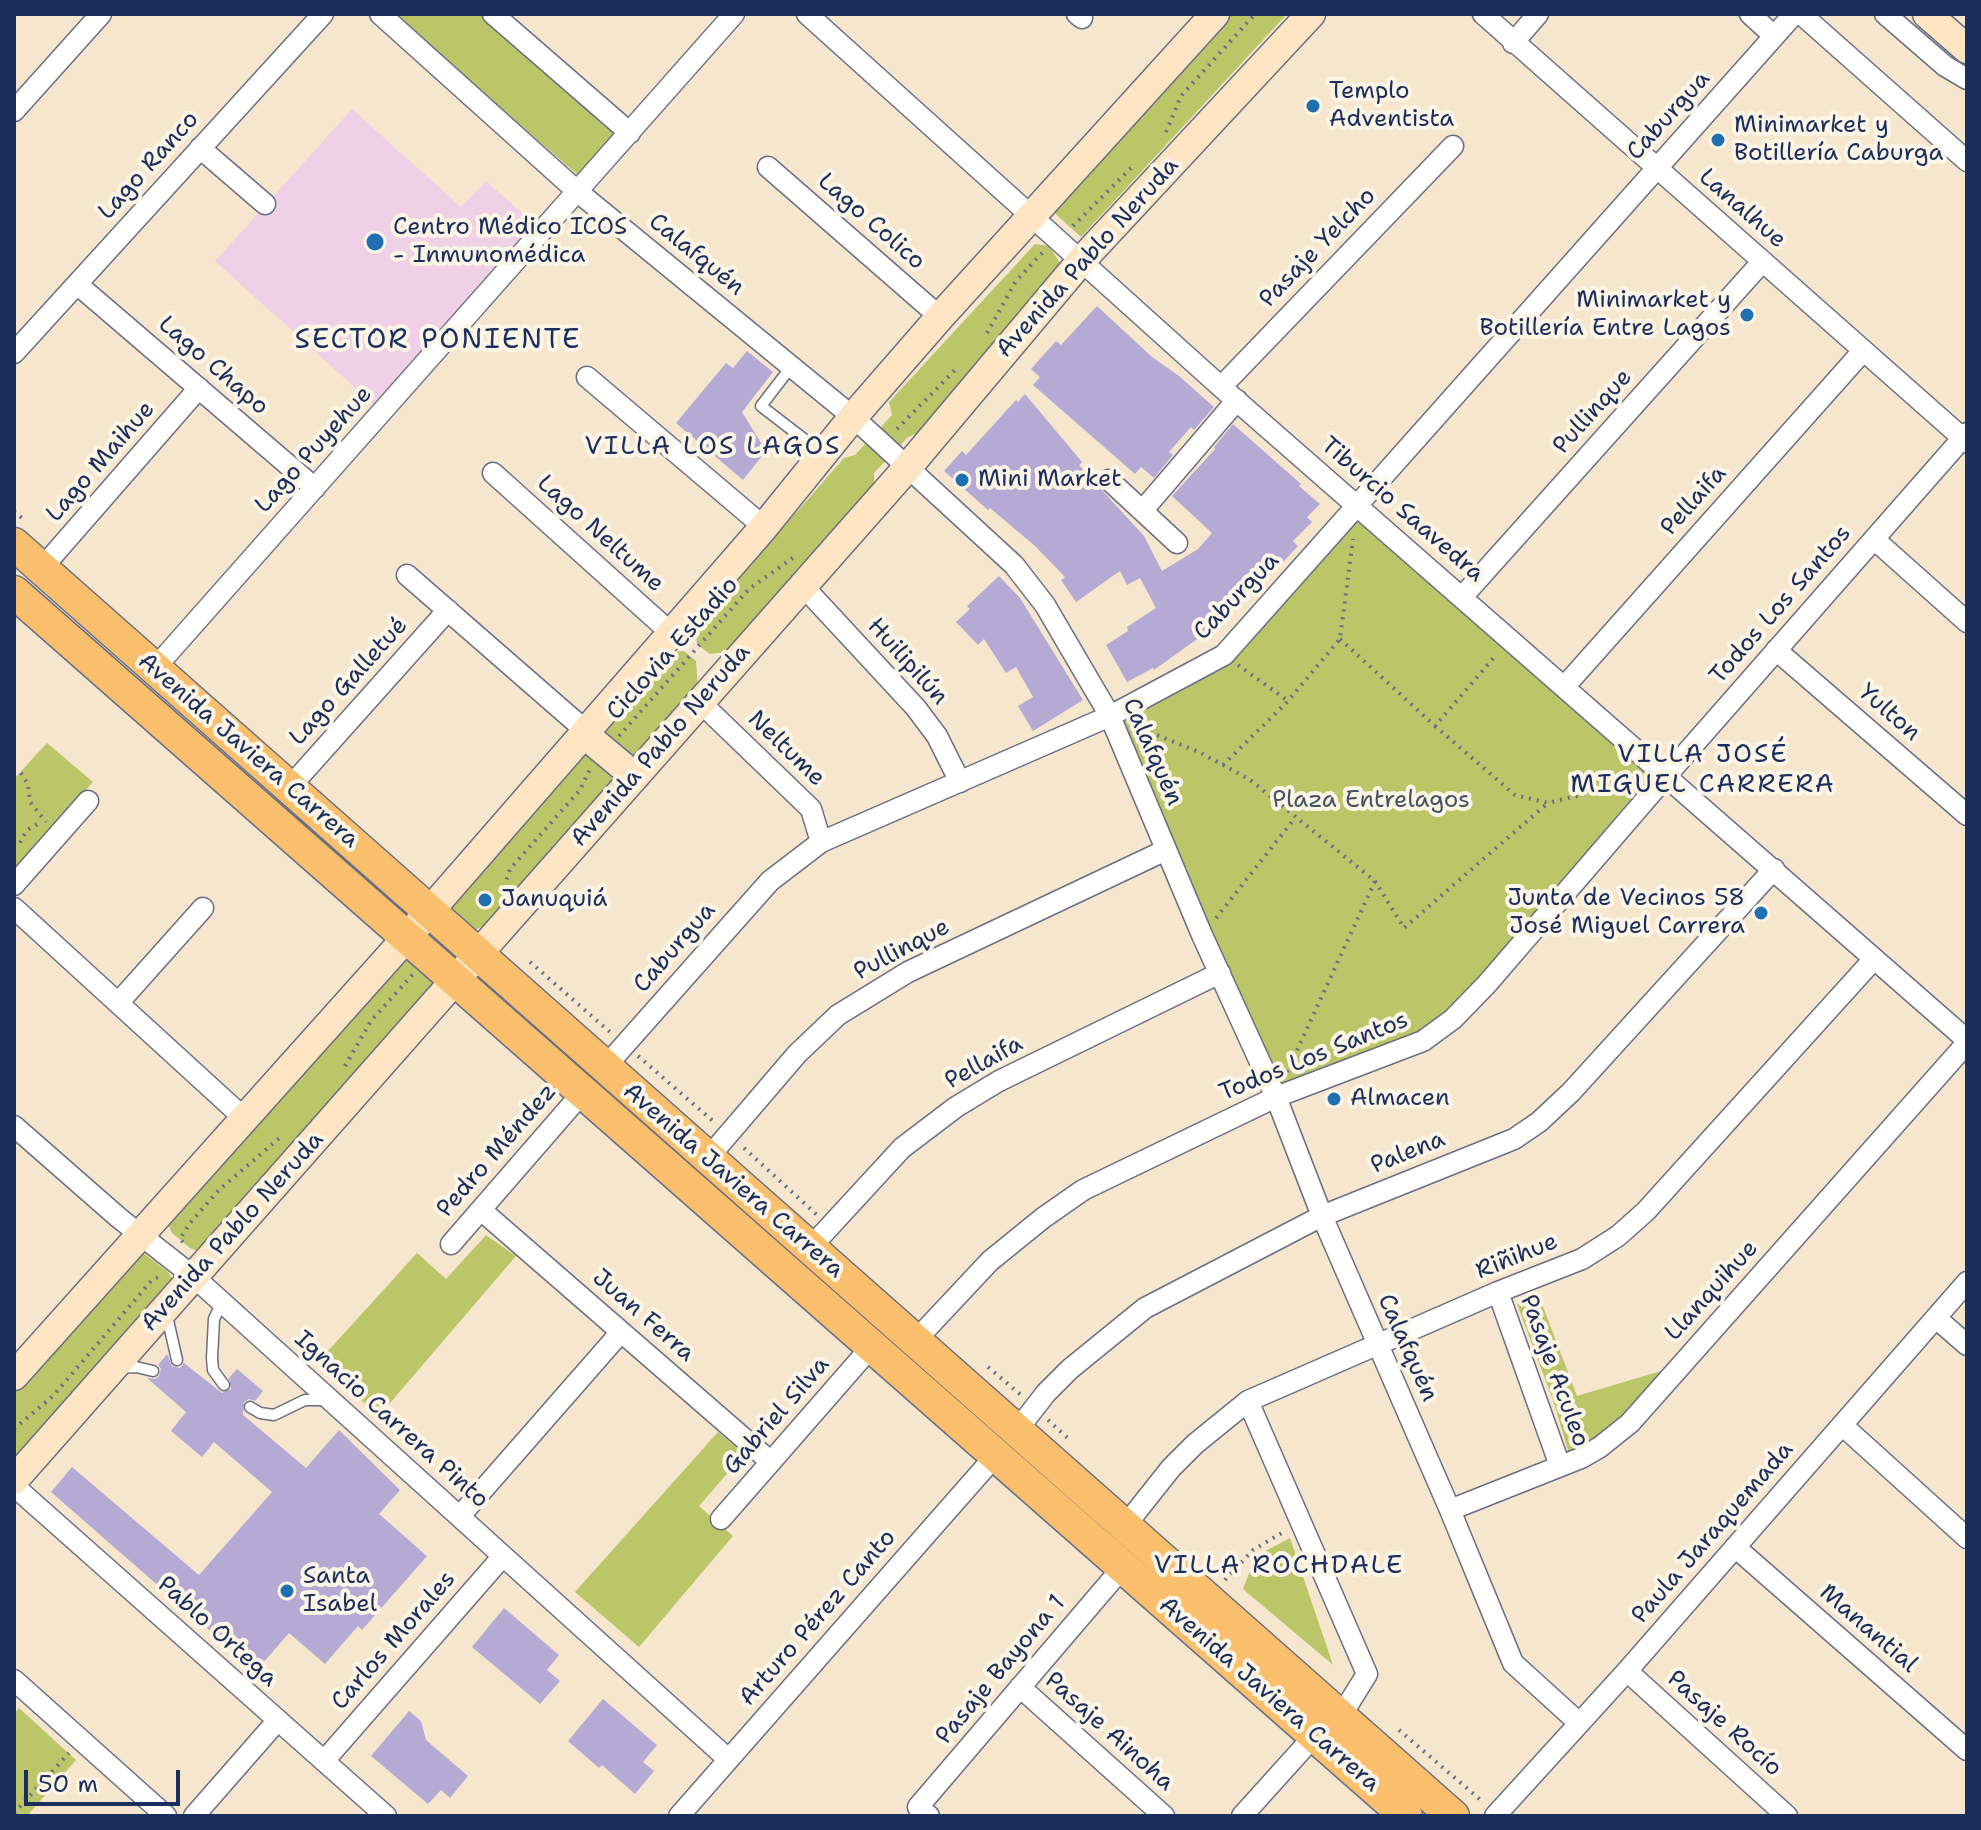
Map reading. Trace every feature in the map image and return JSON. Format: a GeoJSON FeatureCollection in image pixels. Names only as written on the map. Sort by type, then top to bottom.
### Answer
{"type":"FeatureCollection","features":[{"type":"Feature","properties":{"kind":"main road"},"geometry":{"type":"LineString","coordinates":[[14,1376],[245,1119],[413,952],[429,912],[592,739],[671,633],[764,527],[853,417],[1032,214],[1215,14]]}},
{"type":"Feature","properties":{"kind":"main road","name":"Avenida Pablo Neruda"},"geometry":{"type":"LineString","coordinates":[[14,1483],[907,468],[1081,261],[1311,14]]}},
{"type":"Feature","properties":{"kind":"main road"},"geometry":{"type":"LineString","coordinates":[[1927,14],[1967,49]]}},
{"type":"Feature","properties":{"kind":"main road","name":"Avenida Javiera Carrera"},"geometry":{"type":"LineString","coordinates":[[14,544],[1453,1816]]}},
{"type":"Feature","properties":{"kind":"main road","name":"Avenida Javiera Carrera"},"geometry":{"type":"LineString","coordinates":[[14,592],[413,952],[456,980],[1406,1816]]}},
{"type":"Feature","properties":{"kind":"main road"},"geometry":{"type":"LineString","coordinates":[[111,677],[133,676],[154,669]]}},
{"type":"Feature","properties":{"kind":"main road"},"geometry":{"type":"LineString","coordinates":[[592,739],[626,769],[629,776],[627,785]]}},
{"type":"Feature","properties":{"kind":"main road"},"geometry":{"type":"LineString","coordinates":[[583,1092],[612,1073]]}},
{"type":"Feature","properties":{"kind":"main road"},"geometry":{"type":"LineString","coordinates":[[872,1346],[879,1309]]}},
{"type":"Feature","properties":{"kind":"main road"},"geometry":{"type":"LineString","coordinates":[[996,1455],[1029,1439]]}},
{"type":"Feature","properties":{"kind":"main road"},"geometry":{"type":"LineString","coordinates":[[1123,1567],[1161,1560]]}},
{"type":"Feature","properties":{"kind":"main road"},"geometry":{"type":"LineString","coordinates":[[1313,1692],[1315,1735]]}},
{"type":"Feature","properties":{"kind":"street"},"geometry":{"type":"LineString","coordinates":[[14,111],[101,14]]}},
{"type":"Feature","properties":{"kind":"street","name":"Lago Ranco"},"geometry":{"type":"LineString","coordinates":[[14,353],[323,14]]}},
{"type":"Feature","properties":{"kind":"street","name":"Calafquén"},"geometry":{"type":"LineString","coordinates":[[380,14],[578,192],[853,417],[1014,565],[1045,605],[1110,716],[1202,935],[1276,1097],[1322,1216],[1513,1663],[1579,1723]]}},
{"type":"Feature","properties":{"kind":"street"},"geometry":{"type":"LineString","coordinates":[[493,14],[630,133]]}},
{"type":"Feature","properties":{"kind":"street","name":"Lago Puyehue"},"geometry":{"type":"LineString","coordinates":[[154,669],[734,14]]}},
{"type":"Feature","properties":{"kind":"street","name":"Tiburcio Saavedra"},"geometry":{"type":"LineString","coordinates":[[807,14],[1229,393],[1774,869],[1967,1042]]}},
{"type":"Feature","properties":{"kind":"street","name":"Lanalhue"},"geometry":{"type":"LineString","coordinates":[[1483,14],[1863,351],[1966,438]]}},
{"type":"Feature","properties":{"kind":"street"},"geometry":{"type":"LineString","coordinates":[[1513,43],[1538,14]]}},
{"type":"Feature","properties":{"kind":"street"},"geometry":{"type":"LineString","coordinates":[[1750,14],[1774,36]]}},
{"type":"Feature","properties":{"kind":"street","name":"Caburgua"},"geometry":{"type":"LineString","coordinates":[[612,1073],[770,881],[821,842],[1110,716],[1224,655],[1794,14]]}},
{"type":"Feature","properties":{"kind":"street"},"geometry":{"type":"LineString","coordinates":[[1801,14],[1967,161]]}},
{"type":"Feature","properties":{"kind":"street"},"geometry":{"type":"LineString","coordinates":[[1885,14],[1945,66],[1967,79]]}},
{"type":"Feature","properties":{"kind":"street","name":"Pasaje Yelcho"},"geometry":{"type":"LineString","coordinates":[[1143,510],[1229,393],[1453,146]]}},
{"type":"Feature","properties":{"kind":"street"},"geometry":{"type":"LineString","coordinates":[[200,148],[265,204]]}},
{"type":"Feature","properties":{"kind":"street","name":"Lago Colico"},"geometry":{"type":"LineString","coordinates":[[768,167],[940,317]]}},
{"type":"Feature","properties":{"kind":"street","name":"Pullinque"},"geometry":{"type":"LineString","coordinates":[[1462,597],[1762,262]]}},
{"type":"Feature","properties":{"kind":"street","name":"Lago Chapo"},"geometry":{"type":"LineString","coordinates":[[77,284],[315,488]]}},
{"type":"Feature","properties":{"kind":"street","name":"Pellaifa"},"geometry":{"type":"LineString","coordinates":[[1565,686],[1863,351]]}},
{"type":"Feature","properties":{"kind":"street"},"geometry":{"type":"LineString","coordinates":[[587,377],[764,527]]}},
{"type":"Feature","properties":{"kind":"street","name":"Lago Maihue"},"geometry":{"type":"LineString","coordinates":[[42,568],[199,388]]}},
{"type":"Feature","properties":{"kind":"street","name":"Todos Los Santos"},"geometry":{"type":"LineString","coordinates":[[915,1341],[990,1261],[1083,1190],[1276,1097],[1423,1041],[1453,1019],[1966,438]]}},
{"type":"Feature","properties":{"kind":"street","name":"Lago Neltume"},"geometry":{"type":"LineString","coordinates":[[493,473],[671,633]]}},
{"type":"Feature","properties":{"kind":"street"},"geometry":{"type":"LineString","coordinates":[[1109,480],[1177,543]]}},
{"type":"Feature","properties":{"kind":"street"},"geometry":{"type":"LineString","coordinates":[[1874,539],[1967,622]]}},
{"type":"Feature","properties":{"kind":"street"},"geometry":{"type":"LineString","coordinates":[[407,575],[592,739]]}},
{"type":"Feature","properties":{"kind":"street","name":"Huilipilún"},"geometry":{"type":"LineString","coordinates":[[802,585],[916,708],[937,736],[960,782]]}},
{"type":"Feature","properties":{"kind":"street","name":"Lago Galletué"},"geometry":{"type":"LineString","coordinates":[[289,788],[448,610]]}},
{"type":"Feature","properties":{"kind":"street","name":"Yulton"},"geometry":{"type":"LineString","coordinates":[[1776,650],[1967,815]]}},
{"type":"Feature","properties":{"kind":"street","name":"Neltume"},"geometry":{"type":"LineString","coordinates":[[700,702],[811,809],[821,842]]}},
{"type":"Feature","properties":{"kind":"street"},"geometry":{"type":"LineString","coordinates":[[14,885],[88,801]]}},
{"type":"Feature","properties":{"kind":"street","name":"Pullinque"},"geometry":{"type":"LineString","coordinates":[[708,1158],[797,1054],[838,1015],[908,972],[1166,850]]}},
{"type":"Feature","properties":{"kind":"street","name":"Palena"},"geometry":{"type":"LineString","coordinates":[[1029,1439],[1046,1393],[1070,1369],[1145,1308],[1322,1216],[1514,1139],[1539,1122],[1582,1080],[1774,869]]}},
{"type":"Feature","properties":{"kind":"street"},"geometry":{"type":"LineString","coordinates":[[14,908],[245,1119]]}},
{"type":"Feature","properties":{"kind":"street"},"geometry":{"type":"LineString","coordinates":[[119,1002],[203,908]]}},
{"type":"Feature","properties":{"kind":"street","name":"Riñihue"},"geometry":{"type":"LineString","coordinates":[[1125,1526],[1171,1468],[1248,1401],[1498,1292],[1582,1259],[1632,1224],[1874,959]]}},
{"type":"Feature","properties":{"kind":"street","name":"Pellaifa"},"geometry":{"type":"LineString","coordinates":[[810,1248],[902,1148],[956,1107],[999,1081],[1220,973]]}},
{"type":"Feature","properties":{"kind":"street","name":"Llanquihue"},"geometry":{"type":"LineString","coordinates":[[1450,1510],[1600,1447],[1630,1423],[1967,1042]]}},
{"type":"Feature","properties":{"kind":"street","name":"Pedro Méndez"},"geometry":{"type":"LineString","coordinates":[[451,1244],[583,1092]]}},
{"type":"Feature","properties":{"kind":"street","name":"Ignacio Carrera Pinto"},"geometry":{"type":"LineString","coordinates":[[18,1137],[194,1277],[728,1759]]}},
{"type":"Feature","properties":{"kind":"street","name":"Juan Ferra"},"geometry":{"type":"LineString","coordinates":[[481,1210],[771,1462]]}},
{"type":"Feature","properties":{"kind":"street","name":"Paula Jaraquemada"},"geometry":{"type":"LineString","coordinates":[[1495,1816],[1627,1671],[1967,1282]]}},
{"type":"Feature","properties":{"kind":"street","name":"Pasaje Aculeo"},"geometry":{"type":"LineString","coordinates":[[1498,1292],[1560,1466]]}},
{"type":"Feature","properties":{"kind":"street"},"geometry":{"type":"LineString","coordinates":[[1936,1318],[1967,1345]]}},
{"type":"Feature","properties":{"kind":"street"},"geometry":{"type":"LineString","coordinates":[[460,1516],[621,1332]]}},
{"type":"Feature","properties":{"kind":"street","name":"Gabriel Silva"},"geometry":{"type":"LineString","coordinates":[[721,1519],[872,1346]]}},
{"type":"Feature","properties":{"kind":"street"},"geometry":{"type":"LineString","coordinates":[[1248,1401],[1367,1674],[1341,1716]]}},
{"type":"Feature","properties":{"kind":"street"},"geometry":{"type":"LineString","coordinates":[[1842,1425],[1967,1538]]}},
{"type":"Feature","properties":{"kind":"street","name":"Arturo Pérez Canto"},"geometry":{"type":"LineString","coordinates":[[679,1816],[996,1455]]}},
{"type":"Feature","properties":{"kind":"street","name":"Pablo Ortega"},"geometry":{"type":"LineString","coordinates":[[14,1483],[386,1816]]}},
{"type":"Feature","properties":{"kind":"street","name":"Manantial"},"geometry":{"type":"LineString","coordinates":[[1735,1547],[1967,1750]]}},
{"type":"Feature","properties":{"kind":"street","name":"Carlos Morales"},"geometry":{"type":"LineString","coordinates":[[324,1761],[503,1556]]}},
{"type":"Feature","properties":{"kind":"street","name":"Pasaje Bayona 1"},"geometry":{"type":"LineString","coordinates":[[923,1811],[1020,1687],[1123,1567]]}},
{"type":"Feature","properties":{"kind":"street","name":"Pasaje Rocío"},"geometry":{"type":"LineString","coordinates":[[1627,1671],[1787,1816]]}},
{"type":"Feature","properties":{"kind":"street"},"geometry":{"type":"LineString","coordinates":[[14,1680],[166,1816]]}},
{"type":"Feature","properties":{"kind":"street","name":"Pasaje Ainoha"},"geometry":{"type":"LineString","coordinates":[[1020,1687],[1164,1816]]}},
{"type":"Feature","properties":{"kind":"street"},"geometry":{"type":"LineString","coordinates":[[194,1816],[278,1720]]}},
{"type":"Feature","properties":{"kind":"street"},"geometry":{"type":"LineString","coordinates":[[1242,1816],[1315,1735]]}},
{"type":"Feature","properties":{"kind":"lane"},"geometry":{"type":"LineString","coordinates":[[791,367],[761,406],[824,454]]}},
{"type":"Feature","properties":{"kind":"lane"},"geometry":{"type":"LineString","coordinates":[[222,1302],[214,1319],[212,1358],[217,1378],[224,1385]]}},
{"type":"Feature","properties":{"kind":"lane"},"geometry":{"type":"LineString","coordinates":[[168,1306],[168,1321],[177,1360]]}},
{"type":"Feature","properties":{"kind":"lane"},"geometry":{"type":"LineString","coordinates":[[113,1368],[136,1367],[153,1371]]}},
{"type":"Feature","properties":{"kind":"lane"},"geometry":{"type":"LineString","coordinates":[[250,1407],[260,1413],[274,1415],[305,1400],[334,1403]]}},
{"type":"Feature","properties":{"kind":"path"},"geometry":{"type":"LineString","coordinates":[[1165,134],[1181,96],[1255,14]]}},
{"type":"Feature","properties":{"kind":"path"},"geometry":{"type":"LineString","coordinates":[[981,345],[1016,281],[1134,166]]}},
{"type":"Feature","properties":{"kind":"path"},"geometry":{"type":"LineString","coordinates":[[883,446],[959,367]]}},
{"type":"Feature","properties":{"kind":"path"},"geometry":{"type":"LineString","coordinates":[[1223,765],[1288,701],[1340,639],[1357,505]]}},
{"type":"Feature","properties":{"kind":"path","name":"Ciclovia Estadio"},"geometry":{"type":"LineString","coordinates":[[502,891],[510,869],[580,790],[590,768],[592,739],[749,589],[795,556]]}},
{"type":"Feature","properties":{"kind":"path"},"geometry":{"type":"LineString","coordinates":[[1340,639],[1515,795],[1548,803],[1667,775]]}},
{"type":"Feature","properties":{"kind":"path"},"geometry":{"type":"LineString","coordinates":[[1435,726],[1510,639]]}},
{"type":"Feature","properties":{"kind":"path"},"geometry":{"type":"LineString","coordinates":[[1224,655],[1288,701]]}},
{"type":"Feature","properties":{"kind":"path"},"geometry":{"type":"LineString","coordinates":[[1110,716],[1199,752],[1249,779],[1375,881],[1404,928],[1548,803]]}},
{"type":"Feature","properties":{"kind":"path"},"geometry":{"type":"LineString","coordinates":[[21,773],[28,784],[30,802],[43,821],[55,826],[59,834]]}},
{"type":"Feature","properties":{"kind":"path"},"geometry":{"type":"LineString","coordinates":[[1202,935],[1295,818]]}},
{"type":"Feature","properties":{"kind":"path"},"geometry":{"type":"LineString","coordinates":[[14,847],[18,846],[27,830],[43,821]]}},
{"type":"Feature","properties":{"kind":"path"},"geometry":{"type":"LineString","coordinates":[[1276,1097],[1375,881]]}},
{"type":"Feature","properties":{"kind":"path"},"geometry":{"type":"LineString","coordinates":[[344,1067],[413,952]]}},
{"type":"Feature","properties":{"kind":"path"},"geometry":{"type":"LineString","coordinates":[[180,1239],[219,1190],[292,1125]]}},
{"type":"Feature","properties":{"kind":"path"},"geometry":{"type":"LineString","coordinates":[[14,1429],[53,1396],[152,1280]]}},
{"type":"Feature","properties":{"kind":"path"},"geometry":{"type":"LineString","coordinates":[[1225,1580],[1268,1539],[1302,1524]]}},
{"type":"Feature","properties":{"kind":"path"},"geometry":{"type":"LineString","coordinates":[[14,1813],[81,1739]]}},
{"type":"Feature","properties":{"kind":"shaded area","name":"Centro Médico ICOS - Inmunomédica"},"geometry":{"type":"Polygon","coordinates":[[[352,109],[461,207],[486,181],[534,224],[373,404],[215,261],[352,109]]]}},
{"type":"Feature","properties":{"kind":"green space"},"geometry":{"type":"Polygon","coordinates":[[[393,14],[486,14],[620,131],[579,176],[393,14]]]}},
{"type":"Feature","properties":{"kind":"green space"},"geometry":{"type":"Polygon","coordinates":[[[1227,14],[1287,14],[1081,237],[1050,209],[1227,14]]]}},
{"type":"Feature","properties":{"kind":"green space"},"geometry":{"type":"Polygon","coordinates":[[[1035,244],[1049,246],[1062,266],[926,431],[908,437],[874,473],[874,486],[726,652],[710,654],[697,644],[695,628],[844,458],[855,455],[892,415],[889,402],[1035,244]]]}},
{"type":"Feature","properties":{"kind":"green space","name":"Plaza Entrelagos"},"geometry":{"type":"Polygon","coordinates":[[[1358,521],[1651,776],[1452,1009],[1417,1034],[1282,1084],[1212,931],[1124,721],[1230,663],[1358,521]]]}},
{"type":"Feature","properties":{"kind":"green space"},"geometry":{"type":"Polygon","coordinates":[[[684,651],[696,661],[698,688],[490,923],[477,929],[467,929],[451,915],[452,904],[674,652],[684,651]]]}},
{"type":"Feature","properties":{"kind":"green space"},"geometry":{"type":"Polygon","coordinates":[[[47,743],[93,782],[14,872],[14,779],[47,743]]]}},
{"type":"Feature","properties":{"kind":"green space"},"geometry":{"type":"Polygon","coordinates":[[[407,951],[442,982],[200,1252],[190,1248],[172,1233],[167,1222],[407,951]]]}},
{"type":"Feature","properties":{"kind":"green space"},"geometry":{"type":"Polygon","coordinates":[[[486,1235],[516,1256],[379,1416],[318,1362],[417,1253],[446,1279],[486,1235]]]}},
{"type":"Feature","properties":{"kind":"green space"},"geometry":{"type":"Polygon","coordinates":[[[141,1251],[168,1272],[174,1282],[14,1463],[14,1392],[141,1251]]]}},
{"type":"Feature","properties":{"kind":"green space"},"geometry":{"type":"Polygon","coordinates":[[[1539,1296],[1577,1396],[1661,1371],[1604,1441],[1569,1454],[1554,1403],[1517,1304],[1539,1296]]]}},
{"type":"Feature","properties":{"kind":"green space"},"geometry":{"type":"Polygon","coordinates":[[[718,1432],[744,1454],[699,1506],[733,1536],[639,1647],[575,1592],[718,1432]]]}},
{"type":"Feature","properties":{"kind":"green space"},"geometry":{"type":"Polygon","coordinates":[[[1290,1538],[1333,1665],[1243,1589],[1256,1556],[1290,1538]]]}},
{"type":"Feature","properties":{"kind":"green space"},"geometry":{"type":"Polygon","coordinates":[[[19,1708],[76,1760],[27,1816],[14,1816],[14,1714],[19,1708]]]}},
{"type":"Feature","properties":{"kind":"building"},"geometry":{"type":"Polygon","coordinates":[[[1097,306],[1152,357],[1214,407],[1169,452],[1173,455],[1154,478],[1141,467],[1135,474],[1033,385],[1040,377],[1031,369],[1056,341],[1061,345],[1097,306]]]}},
{"type":"Feature","properties":{"kind":"building"},"geometry":{"type":"Polygon","coordinates":[[[747,351],[773,372],[742,412],[766,451],[743,480],[676,423],[726,363],[733,368],[747,351]]]}},
{"type":"Feature","properties":{"kind":"building"},"geometry":{"type":"Polygon","coordinates":[[[1025,394],[1082,462],[1079,465],[1144,536],[1162,571],[1198,549],[1212,533],[1172,496],[1215,449],[1233,424],[1320,504],[1307,517],[1312,522],[1293,541],[1298,546],[1268,578],[1263,573],[1227,608],[1232,614],[1154,670],[1127,682],[1106,645],[1156,608],[1140,578],[1127,585],[1120,571],[1076,602],[1061,580],[1065,577],[1035,546],[944,471],[962,451],[966,455],[1025,394]]]}},
{"type":"Feature","properties":{"kind":"building"},"geometry":{"type":"Polygon","coordinates":[[[999,576],[1020,598],[1083,700],[1033,731],[1018,706],[1033,697],[1016,667],[1006,673],[984,639],[978,645],[956,622],[970,609],[967,606],[999,576]]]}},
{"type":"Feature","properties":{"kind":"building"},"geometry":{"type":"Polygon","coordinates":[[[167,1354],[172,1366],[180,1368],[184,1363],[222,1393],[231,1389],[229,1378],[237,1369],[263,1391],[255,1401],[249,1399],[244,1402],[243,1415],[306,1468],[339,1430],[400,1490],[379,1514],[427,1556],[362,1630],[358,1626],[325,1664],[289,1633],[256,1671],[51,1492],[72,1467],[199,1575],[272,1492],[214,1442],[202,1457],[171,1431],[186,1412],[147,1378],[159,1376],[161,1369],[158,1365],[167,1354]]]}},
{"type":"Feature","properties":{"kind":"building"},"geometry":{"type":"Polygon","coordinates":[[[504,1608],[559,1655],[547,1670],[560,1681],[540,1704],[472,1647],[504,1608]]]}},
{"type":"Feature","properties":{"kind":"building"},"geometry":{"type":"Polygon","coordinates":[[[603,1699],[657,1745],[643,1762],[654,1771],[635,1794],[568,1741],[603,1699]]]}},
{"type":"Feature","properties":{"kind":"building"},"geometry":{"type":"Polygon","coordinates":[[[409,1711],[421,1721],[426,1740],[468,1776],[450,1798],[441,1790],[428,1804],[371,1756],[409,1711]]]}},
{"type":"Feature","properties":{"kind":"place","name":"Templo Adventista"},"geometry":{"type":"Point","coordinates":[1313,106]}},
{"type":"Feature","properties":{"kind":"place","name":"Minimarket y Botillería Caburga"},"geometry":{"type":"Point","coordinates":[1718,140]}},
{"type":"Feature","properties":{"kind":"place","name":"Centro Médico ICOS - Inmunomédica"},"geometry":{"type":"Point","coordinates":[375,242]}},
{"type":"Feature","properties":{"kind":"place","name":"Minimarket y Botillería Entre Lagos"},"geometry":{"type":"Point","coordinates":[1747,315]}},
{"type":"Feature","properties":{"kind":"place","name":"Mini Market"},"geometry":{"type":"Point","coordinates":[962,480]}},
{"type":"Feature","properties":{"kind":"place","name":"Januquiá"},"geometry":{"type":"Point","coordinates":[485,900]}},
{"type":"Feature","properties":{"kind":"place","name":"Junta de Vecinos 58 José Miguel Carrera"},"geometry":{"type":"Point","coordinates":[1761,913]}},
{"type":"Feature","properties":{"kind":"place","name":"Almacen"},"geometry":{"type":"Point","coordinates":[1334,1099]}},
{"type":"Feature","properties":{"kind":"place","name":"Santa Isabel"},"geometry":{"type":"Point","coordinates":[287,1591]}},
{"type":"Feature","properties":{"kind":"district","name":"SECTOR PONIENTE"},"geometry":{"type":"Point","coordinates":[438,341]}},
{"type":"Feature","properties":{"kind":"district","name":"VILLA LOS LAGOS"},"geometry":{"type":"Point","coordinates":[713,447]}},
{"type":"Feature","properties":{"kind":"district","name":"VILLA JOSÉ MIGUEL CARRERA"},"geometry":{"type":"Point","coordinates":[1703,770]}},
{"type":"Feature","properties":{"kind":"district","name":"VILLA ROCHDALE"},"geometry":{"type":"Point","coordinates":[1279,1566]}}]}
